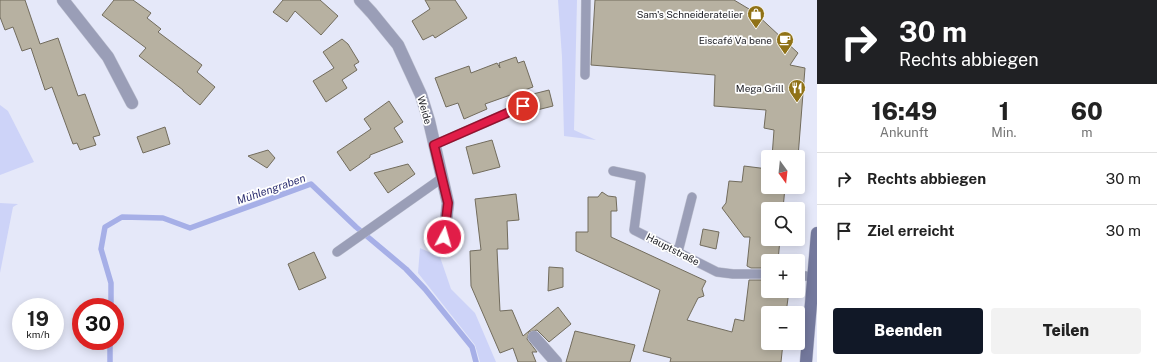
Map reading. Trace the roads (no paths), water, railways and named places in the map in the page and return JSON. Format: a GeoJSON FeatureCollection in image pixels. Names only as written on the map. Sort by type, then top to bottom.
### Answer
{"type":"FeatureCollection","features":[{"type":"Feature","properties":{"kind":"main road"},"geometry":{"type":"LineString","coordinates":[[806,362],[813,325],[813,277],[816,263],[817,233]]}},
{"type":"Feature","properties":{"kind":"street"},"geometry":{"type":"LineString","coordinates":[[63,0],[108,57],[132,103]]}},
{"type":"Feature","properties":{"kind":"street","name":"Weide"},"geometry":{"type":"LineString","coordinates":[[360,0],[385,28],[401,50],[422,95],[448,203],[444,237]]}},
{"type":"Feature","properties":{"kind":"street"},"geometry":{"type":"LineString","coordinates":[[534,337],[556,362]]}},
{"type":"Feature","properties":{"kind":"lane"},"geometry":{"type":"LineString","coordinates":[[585,75],[586,0]]}},
{"type":"Feature","properties":{"kind":"lane"},"geometry":{"type":"LineString","coordinates":[[434,145],[523,106]]}},
{"type":"Feature","properties":{"kind":"lane","name":"Hauptstraße"},"geometry":{"type":"LineString","coordinates":[[613,171],[641,177],[634,230],[717,272],[733,274],[761,274]]}},
{"type":"Feature","properties":{"kind":"lane"},"geometry":{"type":"LineString","coordinates":[[337,252],[442,178]]}},
{"type":"Feature","properties":{"kind":"lane"},"geometry":{"type":"LineString","coordinates":[[678,252],[692,197]]}},
{"type":"Feature","properties":{"kind":"lane"},"geometry":{"type":"LineString","coordinates":[[805,276],[813,277]]}},
{"type":"Feature","properties":{"kind":"waterway","name":"Mühlengraben"},"geometry":{"type":"LineString","coordinates":[[111,298],[111,283],[101,249],[105,227],[122,217],[163,218],[190,228],[311,184],[356,227],[406,269],[425,289],[472,347],[476,362]]}},
{"type":"Feature","properties":{"kind":"waterway","name":"Mühlengraben"},"geometry":{"type":"LineString","coordinates":[[110,350],[110,362]]}},
{"type":"Feature","properties":{"kind":"place","name":"Sam's Schneideratelier"},"geometry":{"type":"Point","coordinates":[756,29]}},
{"type":"Feature","properties":{"kind":"place","name":"Eiscafé Va bene"},"geometry":{"type":"Point","coordinates":[785,55]}},
{"type":"Feature","properties":{"kind":"place","name":"Mega Grill"},"geometry":{"type":"Point","coordinates":[797,103]}}]}
